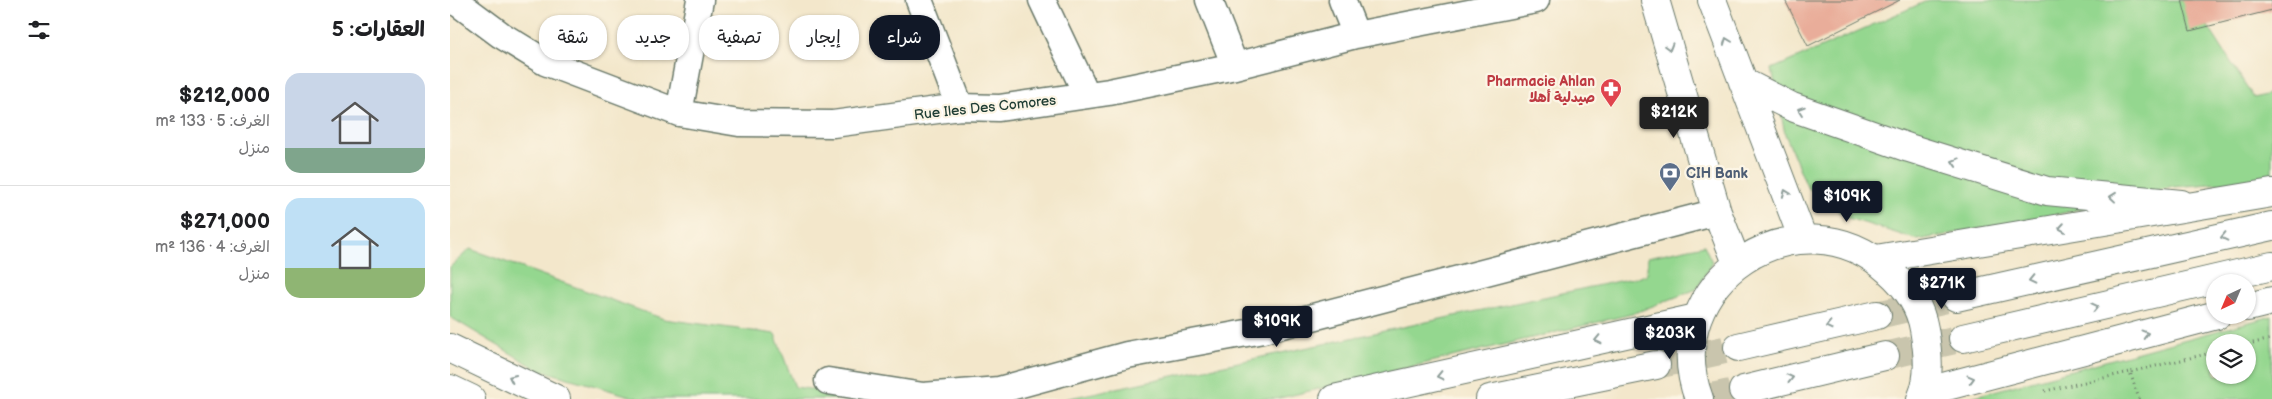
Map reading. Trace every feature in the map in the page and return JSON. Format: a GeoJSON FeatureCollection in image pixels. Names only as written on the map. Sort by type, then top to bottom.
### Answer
{"type":"FeatureCollection","features":[{"type":"Feature","properties":{"kind":"main road"},"geometry":{"type":"LineString","coordinates":[[1655,0],[1718,212],[1737,262]]}},
{"type":"Feature","properties":{"kind":"main road"},"geometry":{"type":"LineString","coordinates":[[1712,0],[1803,239]]}},
{"type":"Feature","properties":{"kind":"main road"},"geometry":{"type":"LineString","coordinates":[[1743,82],[1801,110],[1909,148],[2047,191],[2196,205]]}},
{"type":"Feature","properties":{"kind":"main road"},"geometry":{"type":"LineString","coordinates":[[1876,259],[2272,193]]}},
{"type":"Feature","properties":{"kind":"main road"},"geometry":{"type":"LineString","coordinates":[[1956,298],[2272,226]]}},
{"type":"Feature","properties":{"kind":"main road"},"geometry":{"type":"LineString","coordinates":[[1699,399],[1693,383],[1690,350],[1697,318],[1707,297],[1720,278],[1737,262],[1768,246],[1803,239],[1841,243],[1876,259],[1903,284],[1922,317],[1929,354],[1922,395],[2206,318]]}},
{"type":"Feature","properties":{"kind":"main road"},"geometry":{"type":"LineString","coordinates":[[1962,338],[2272,266]]}},
{"type":"Feature","properties":{"kind":"main road"},"geometry":{"type":"LineString","coordinates":[[2256,305],[2272,301]]}},
{"type":"Feature","properties":{"kind":"main road"},"geometry":{"type":"LineString","coordinates":[[1738,347],[1876,315]]}},
{"type":"Feature","properties":{"kind":"main road"},"geometry":{"type":"LineString","coordinates":[[1334,399],[1697,318]]}},
{"type":"Feature","properties":{"kind":"main road"},"geometry":{"type":"LineString","coordinates":[[450,348],[556,399]]}},
{"type":"Feature","properties":{"kind":"main road"},"geometry":{"type":"LineString","coordinates":[[1743,390],[1885,356]]}},
{"type":"Feature","properties":{"kind":"main road"},"geometry":{"type":"LineString","coordinates":[[1490,399],[1656,365]]}},
{"type":"Feature","properties":{"kind":"main road"},"geometry":{"type":"LineString","coordinates":[[450,389],[471,399]]}},
{"type":"Feature","properties":{"kind":"street","name":"Rue Iles Des Comores"},"geometry":{"type":"LineString","coordinates":[[454,0],[501,35],[545,62],[678,113],[739,123],[833,124],[960,107],[999,108],[1086,95],[1235,66],[1483,5],[1536,0]]}},
{"type":"Feature","properties":{"kind":"street"},"geometry":{"type":"LineString","coordinates":[[678,113],[700,0]]}},
{"type":"Feature","properties":{"kind":"street"},"geometry":{"type":"LineString","coordinates":[[919,0],[960,107]]}},
{"type":"Feature","properties":{"kind":"street"},"geometry":{"type":"LineString","coordinates":[[1042,0],[1086,95]]}},
{"type":"Feature","properties":{"kind":"street"},"geometry":{"type":"LineString","coordinates":[[1209,0],[1235,66]]}},
{"type":"Feature","properties":{"kind":"street"},"geometry":{"type":"LineString","coordinates":[[1342,0],[1356,35]]}},
{"type":"Feature","properties":{"kind":"street"},"geometry":{"type":"LineString","coordinates":[[828,381],[922,396],[998,390],[1128,355],[1272,328],[1718,212]]}},
{"type":"Feature","properties":{"kind":"path"},"geometry":{"type":"LineString","coordinates":[[2256,342],[2272,339]]}},
{"type":"Feature","properties":{"kind":"path"},"geometry":{"type":"LineString","coordinates":[[2039,393],[2206,354]]}},
{"type":"Feature","properties":{"kind":"path"},"geometry":{"type":"LineString","coordinates":[[2130,372],[2138,399]]}},
{"type":"Feature","properties":{"kind":"green space"},"geometry":{"type":"Polygon","coordinates":[[[1929,0],[2191,0],[2254,98],[2272,93],[2272,179],[2173,187],[2059,214],[1918,240],[1848,218],[1807,187],[1785,134],[1772,69],[1929,0]]]}},
{"type":"Feature","properties":{"kind":"green space"},"geometry":{"type":"Polygon","coordinates":[[[1704,245],[1712,262],[1697,289],[1632,314],[1276,399],[1065,399],[1647,275],[1648,257],[1704,245]]]}},
{"type":"Feature","properties":{"kind":"green space"},"geometry":{"type":"Polygon","coordinates":[[[470,249],[664,319],[775,334],[795,387],[880,399],[640,399],[537,369],[450,317],[450,267],[470,249]]]}},
{"type":"Feature","properties":{"kind":"green space"},"geometry":{"type":"Polygon","coordinates":[[[2272,316],[2272,399],[1967,399],[2242,324],[2256,324],[2256,320],[2272,316]]]}},
{"type":"Feature","properties":{"kind":"building"},"geometry":{"type":"Polygon","coordinates":[[[1785,0],[1900,0],[1808,46],[1785,0]]]}},
{"type":"Feature","properties":{"kind":"building"},"geometry":{"type":"Polygon","coordinates":[[[2182,0],[2272,0],[2272,10],[2190,31],[2182,0]]]}},
{"type":"Feature","properties":{"kind":"tunnel"},"geometry":{"type":"LineString","coordinates":[[1877,315],[1956,297]]}},
{"type":"Feature","properties":{"kind":"tunnel"},"geometry":{"type":"LineString","coordinates":[[1885,356],[1963,338]]}},
{"type":"Feature","properties":{"kind":"tunnel"},"geometry":{"type":"LineString","coordinates":[[1656,365],[1738,347]]}},
{"type":"Feature","properties":{"kind":"tunnel"},"geometry":{"type":"LineString","coordinates":[[1703,399],[1743,390]]}},
{"type":"Feature","properties":{"kind":"place","name":"Pharmacie Ahlan صيدلية أهلا"},"geometry":{"type":"Point","coordinates":[1611,108]}},
{"type":"Feature","properties":{"kind":"place","name":"CIH Bank"},"geometry":{"type":"Point","coordinates":[1670,192]}}]}
